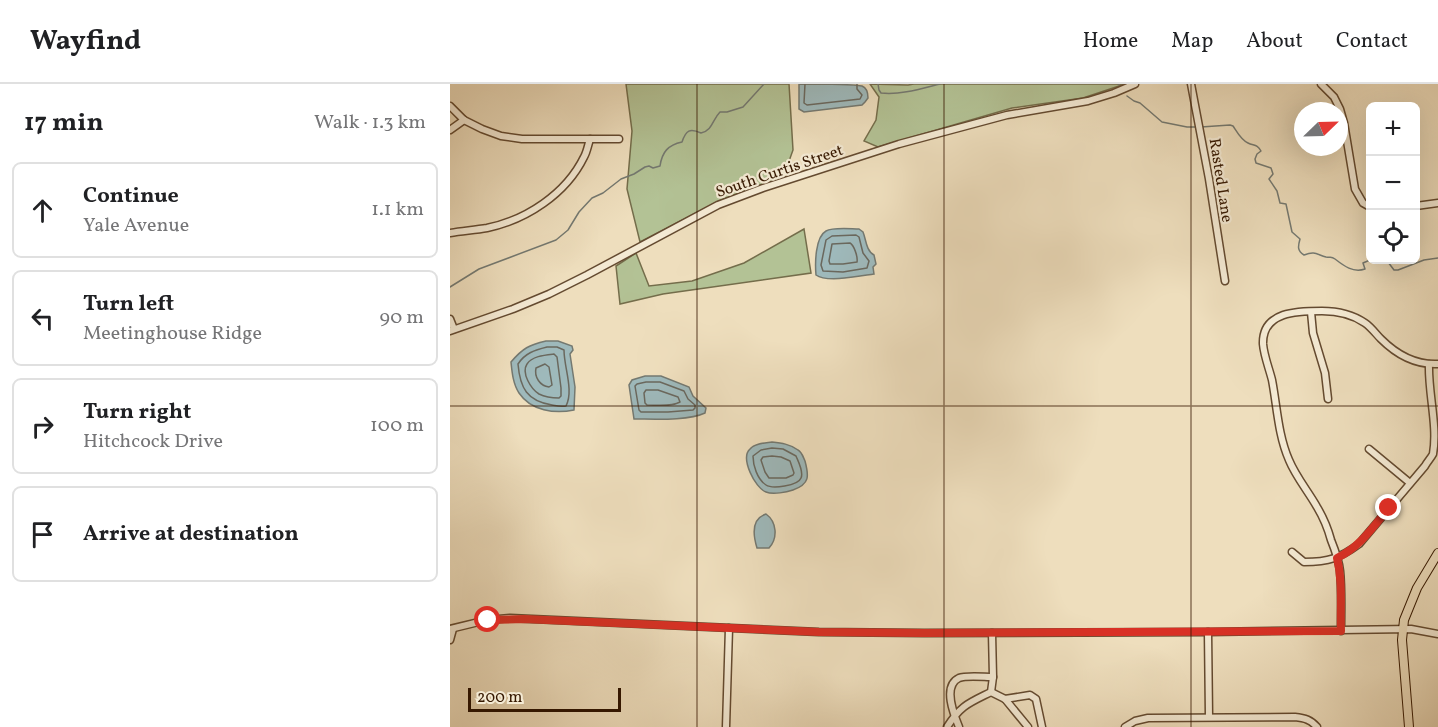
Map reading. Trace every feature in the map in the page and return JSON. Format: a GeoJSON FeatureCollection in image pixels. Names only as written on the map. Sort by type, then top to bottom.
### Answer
{"type":"FeatureCollection","features":[{"type":"Feature","properties":{"kind":"main road"},"geometry":{"type":"LineString","coordinates":[[1409,727],[1402,629],[1411,599],[1438,553]]}},
{"type":"Feature","properties":{"kind":"street","name":"South Curtis Street"},"geometry":{"type":"LineString","coordinates":[[452,330],[549,294],[718,205],[763,188],[899,144],[1007,116],[1088,101],[1135,84]]}},
{"type":"Feature","properties":{"kind":"street","name":"Rasted Lane"},"geometry":{"type":"LineString","coordinates":[[1191,84],[1225,281]]}},
{"type":"Feature","properties":{"kind":"street"},"geometry":{"type":"LineString","coordinates":[[1321,84],[1334,97],[1340,109],[1355,189],[1366,204]]}},
{"type":"Feature","properties":{"kind":"street"},"geometry":{"type":"LineString","coordinates":[[450,106],[465,120],[501,136],[522,139],[619,140]]}},
{"type":"Feature","properties":{"kind":"street"},"geometry":{"type":"LineString","coordinates":[[450,130],[465,120]]}},
{"type":"Feature","properties":{"kind":"street"},"geometry":{"type":"LineString","coordinates":[[450,233],[488,228],[516,219],[539,207],[560,191],[574,173],[584,157],[590,139]]}},
{"type":"Feature","properties":{"kind":"street"},"geometry":{"type":"LineString","coordinates":[[1420,205],[1438,203]]}},
{"type":"Feature","properties":{"kind":"street"},"geometry":{"type":"LineString","coordinates":[[1311,312],[1314,333],[1325,372],[1328,399]]}},
{"type":"Feature","properties":{"kind":"street"},"geometry":{"type":"LineString","coordinates":[[1341,631],[1341,582],[1337,558],[1324,521],[1288,459],[1263,345],[1266,330],[1280,315],[1288,313],[1343,312],[1366,323],[1398,353],[1429,364],[1438,364]]}},
{"type":"Feature","properties":{"kind":"street"},"geometry":{"type":"LineString","coordinates":[[450,319],[452,330]]}},
{"type":"Feature","properties":{"kind":"street"},"geometry":{"type":"LineString","coordinates":[[1292,552],[1304,562],[1320,562],[1346,554],[1359,544],[1425,466],[1433,453],[1437,436],[1437,418],[1429,364]]}},
{"type":"Feature","properties":{"kind":"street"},"geometry":{"type":"LineString","coordinates":[[1369,449],[1410,483]]}},
{"type":"Feature","properties":{"kind":"street"},"geometry":{"type":"LineString","coordinates":[[450,640],[452,629],[488,620],[510,618],[841,632],[1208,632],[1402,629],[1438,634]]}},
{"type":"Feature","properties":{"kind":"street"},"geometry":{"type":"LineString","coordinates":[[726,727],[729,628]]}},
{"type":"Feature","properties":{"kind":"street"},"geometry":{"type":"LineString","coordinates":[[1208,632],[1209,717]]}},
{"type":"Feature","properties":{"kind":"street"},"geometry":{"type":"LineString","coordinates":[[991,692],[992,633]]}},
{"type":"Feature","properties":{"kind":"street"},"geometry":{"type":"LineString","coordinates":[[959,727],[950,699],[951,688],[955,681],[960,677],[993,677]]}},
{"type":"Feature","properties":{"kind":"street"},"geometry":{"type":"LineString","coordinates":[[991,692],[1005,699],[1028,727]]}},
{"type":"Feature","properties":{"kind":"street"},"geometry":{"type":"LineString","coordinates":[[947,727],[962,707],[991,692]]}},
{"type":"Feature","properties":{"kind":"street"},"geometry":{"type":"LineString","coordinates":[[1005,699],[1030,695],[1036,699],[1042,727]]}},
{"type":"Feature","properties":{"kind":"street"},"geometry":{"type":"LineString","coordinates":[[1125,727],[1141,718],[1209,717],[1303,717],[1317,727]]}},
{"type":"Feature","properties":{"kind":"green space"},"geometry":{"type":"Polygon","coordinates":[[[626,84],[789,84],[793,150],[783,178],[719,201],[640,242],[627,189],[632,131],[626,84]]]}},
{"type":"Feature","properties":{"kind":"green space"},"geometry":{"type":"Polygon","coordinates":[[[870,84],[1125,84],[1083,98],[1012,108],[878,147],[864,141],[876,120],[879,97],[870,84]]]}},
{"type":"Feature","properties":{"kind":"green space"},"geometry":{"type":"Polygon","coordinates":[[[804,229],[811,273],[663,294],[620,304],[616,266],[636,253],[649,286],[692,281],[744,263],[804,229]]]}},
{"type":"Feature","properties":{"kind":"water"},"geometry":{"type":"Polygon","coordinates":[[[799,84],[862,86],[867,91],[868,98],[862,105],[804,112],[799,109],[799,84]]]}},
{"type":"Feature","properties":{"kind":"water"},"geometry":{"type":"Polygon","coordinates":[[[833,229],[859,229],[863,232],[868,248],[874,255],[876,264],[873,267],[874,274],[835,279],[816,275],[816,251],[822,234],[833,229]]]}},
{"type":"Feature","properties":{"kind":"water"},"geometry":{"type":"Polygon","coordinates":[[[546,341],[558,341],[572,346],[573,350],[570,354],[575,387],[574,410],[559,412],[544,410],[530,404],[515,386],[511,362],[527,348],[546,341]]]}},
{"type":"Feature","properties":{"kind":"water"},"geometry":{"type":"Polygon","coordinates":[[[645,376],[661,376],[689,387],[693,396],[706,408],[705,413],[680,418],[634,419],[629,385],[632,380],[645,376]]]}},
{"type":"Feature","properties":{"kind":"water"},"geometry":{"type":"Polygon","coordinates":[[[772,442],[789,445],[801,453],[805,461],[807,479],[799,488],[780,493],[766,492],[753,479],[748,466],[747,453],[755,446],[772,442]]]}},
{"type":"Feature","properties":{"kind":"water"},"geometry":{"type":"Polygon","coordinates":[[[766,514],[774,526],[774,540],[769,548],[757,548],[754,528],[761,516],[766,514]]]}},
{"type":"Feature","properties":{"kind":"waterway"},"geometry":{"type":"LineString","coordinates":[[450,287],[479,269],[556,240],[568,230],[579,212],[592,198],[645,167],[660,166],[666,150],[682,142],[687,133],[691,130],[705,132],[720,112],[743,107],[764,84]]}},
{"type":"Feature","properties":{"kind":"waterway"},"geometry":{"type":"LineString","coordinates":[[878,84],[881,93],[910,91],[940,84]]}},
{"type":"Feature","properties":{"kind":"waterway"},"geometry":{"type":"LineString","coordinates":[[1127,96],[1140,103],[1162,122],[1196,127]]}},
{"type":"Feature","properties":{"kind":"waterway"},"geometry":{"type":"LineString","coordinates":[[1201,127],[1233,126],[1243,140],[1260,149],[1255,159],[1256,163],[1271,168],[1273,174],[1269,179],[1277,191],[1280,203],[1286,204],[1292,232],[1300,239],[1299,248],[1304,255],[1313,253],[1333,258],[1357,270],[1365,269],[1363,263],[1375,260],[1388,262],[1394,270],[1398,270],[1424,260],[1438,258]]}},
{"type":"Feature","properties":{"kind":"route"},"geometry":{"type":"LineString","coordinates":[[488,620],[510,618],[819,632],[1341,631],[1340,570],[1337,558],[1359,544],[1389,508]]}}]}
